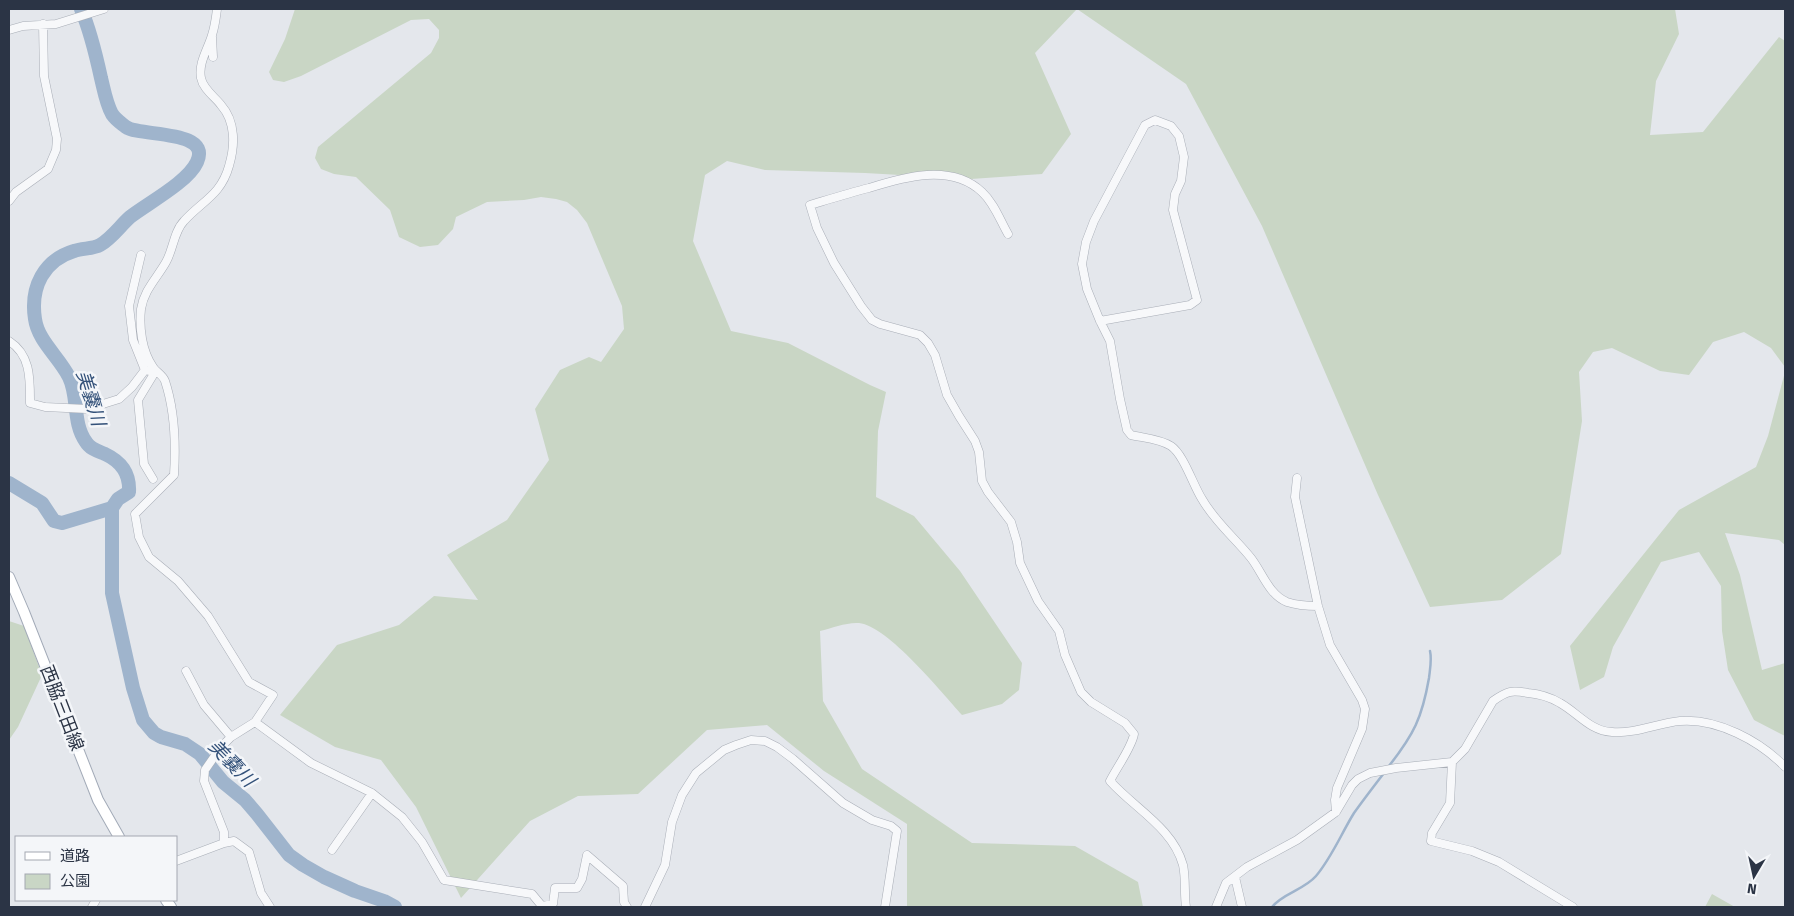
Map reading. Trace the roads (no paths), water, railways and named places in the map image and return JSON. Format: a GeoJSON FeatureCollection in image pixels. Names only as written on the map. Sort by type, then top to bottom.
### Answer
{"type":"FeatureCollection","features":[{"type":"Feature","properties":{"kind":"main road","name":"西脇三田線"},"geometry":{"type":"LineString","coordinates":[[9,577],[98,800],[118,836]]}},
{"type":"Feature","properties":{"kind":"street"},"geometry":{"type":"LineString","coordinates":[[9,30],[23,26],[56,24],[104,9]]}},
{"type":"Feature","properties":{"kind":"street"},"geometry":{"type":"LineString","coordinates":[[155,372],[145,352],[142,337],[141,310],[144,296],[166,262],[183,222],[204,204],[222,184],[229,167],[234,146],[232,126],[222,106],[209,93],[201,79],[201,66],[212,35],[217,9]]}},
{"type":"Feature","properties":{"kind":"street"},"geometry":{"type":"LineString","coordinates":[[9,201],[16,192],[48,169],[56,150],[57,139],[44,76],[43,24]]}},
{"type":"Feature","properties":{"kind":"street"},"geometry":{"type":"LineString","coordinates":[[212,35],[213,57]]}},
{"type":"Feature","properties":{"kind":"street"},"geometry":{"type":"LineString","coordinates":[[1100,321],[1190,305],[1197,300],[1173,210],[1175,194],[1181,181],[1184,157],[1179,136],[1172,126],[1155,120],[1145,125],[1094,221],[1086,242],[1082,264],[1087,289],[1100,321],[1110,341],[1127,430],[1131,435],[1162,442],[1172,447],[1184,464],[1206,506],[1221,526],[1252,558],[1268,585],[1280,597],[1287,602],[1318,606]]}},
{"type":"Feature","properties":{"kind":"street"},"geometry":{"type":"LineString","coordinates":[[1008,234],[992,204],[982,192],[970,183],[958,178],[925,174],[895,179],[810,205],[817,228],[834,263],[872,320],[920,335],[928,342],[935,354],[947,395],[975,441],[979,452],[982,481],[988,492],[1012,522],[1020,563],[1038,601],[1059,631],[1065,655],[1081,692],[1091,702],[1124,723],[1134,734],[1132,744],[1127,749],[1110,781],[1121,794],[1150,818],[1176,848],[1183,866],[1186,907]]}},
{"type":"Feature","properties":{"kind":"street"},"geometry":{"type":"LineString","coordinates":[[142,255],[129,306],[133,340],[145,370]]}},
{"type":"Feature","properties":{"kind":"street"},"geometry":{"type":"LineString","coordinates":[[9,341],[14,344],[24,357],[29,368],[30,403],[45,408],[87,409],[119,399],[132,387],[145,370]]}},
{"type":"Feature","properties":{"kind":"street"},"geometry":{"type":"LineString","coordinates":[[145,370],[155,372],[164,378],[172,408],[173,435],[176,449],[174,474],[135,514],[139,537],[149,557],[178,581],[208,616],[250,682],[273,695],[256,722],[231,737],[221,747],[205,770],[204,781],[224,832],[224,843]]}},
{"type":"Feature","properties":{"kind":"street"},"geometry":{"type":"LineString","coordinates":[[152,479],[144,464],[138,400],[155,372]]}},
{"type":"Feature","properties":{"kind":"street"},"geometry":{"type":"LineString","coordinates":[[1297,478],[1295,497],[1297,512],[1318,606],[1330,645],[1362,700],[1365,709],[1362,730],[1337,788],[1336,812]]}},
{"type":"Feature","properties":{"kind":"street"},"geometry":{"type":"LineString","coordinates":[[186,671],[204,705],[231,737]]}},
{"type":"Feature","properties":{"kind":"street"},"geometry":{"type":"LineString","coordinates":[[1216,907],[1226,883],[1247,867],[1297,840],[1336,812],[1352,785],[1358,779],[1370,773],[1396,768],[1452,762],[1465,749],[1493,701],[1513,690],[1542,695],[1561,703],[1585,722],[1600,730],[1613,732],[1681,721],[1717,726],[1757,745],[1785,767]]}},
{"type":"Feature","properties":{"kind":"street"},"geometry":{"type":"LineString","coordinates":[[256,722],[310,764],[372,793],[402,817],[422,842],[444,880],[532,894],[542,906],[553,904],[555,888],[577,888],[582,879],[587,855],[623,886],[624,902],[627,907]]}},
{"type":"Feature","properties":{"kind":"street"},"geometry":{"type":"LineString","coordinates":[[645,907],[665,865],[672,822],[682,795],[696,773],[724,750],[751,740],[765,741],[777,747],[843,803],[872,820],[891,826],[897,831],[885,907]]}},
{"type":"Feature","properties":{"kind":"street"},"geometry":{"type":"LineString","coordinates":[[1452,762],[1450,803],[1432,833],[1431,841],[1472,851],[1499,862],[1573,907]]}},
{"type":"Feature","properties":{"kind":"street"},"geometry":{"type":"LineString","coordinates":[[332,850],[372,793]]}},
{"type":"Feature","properties":{"kind":"street"},"geometry":{"type":"LineString","coordinates":[[178,861],[224,843],[234,841],[249,852],[260,893],[270,907]]}},
{"type":"Feature","properties":{"kind":"street"},"geometry":{"type":"LineString","coordinates":[[1235,877],[1242,907]]}},
{"type":"Feature","properties":{"kind":"waterway","name":"美嚢川"},"geometry":{"type":"LineString","coordinates":[[81,9],[107,101],[114,116],[126,127],[134,130],[185,139],[194,144],[199,151],[197,162],[185,177],[167,192],[130,217],[104,242],[94,247],[64,255],[47,268],[41,276],[35,296],[34,307],[37,327],[44,342],[69,377],[82,435],[90,446],[116,461],[124,469],[128,480],[129,492],[118,499],[112,508],[112,593],[133,688],[143,720],[154,733],[185,744],[200,754],[223,782],[245,800],[289,855],[324,877],[395,907]]}},
{"type":"Feature","properties":{"kind":"waterway"},"geometry":{"type":"LineString","coordinates":[[9,483],[42,503],[54,521],[62,523],[112,508]]}},
{"type":"Feature","properties":{"kind":"waterway"},"geometry":{"type":"LineString","coordinates":[[1389,766],[1411,735],[1420,715],[1429,678],[1430,651]]}},
{"type":"Feature","properties":{"kind":"waterway"},"geometry":{"type":"LineString","coordinates":[[1272,907],[1282,898],[1306,885],[1322,869],[1354,813],[1384,773]]}}]}
